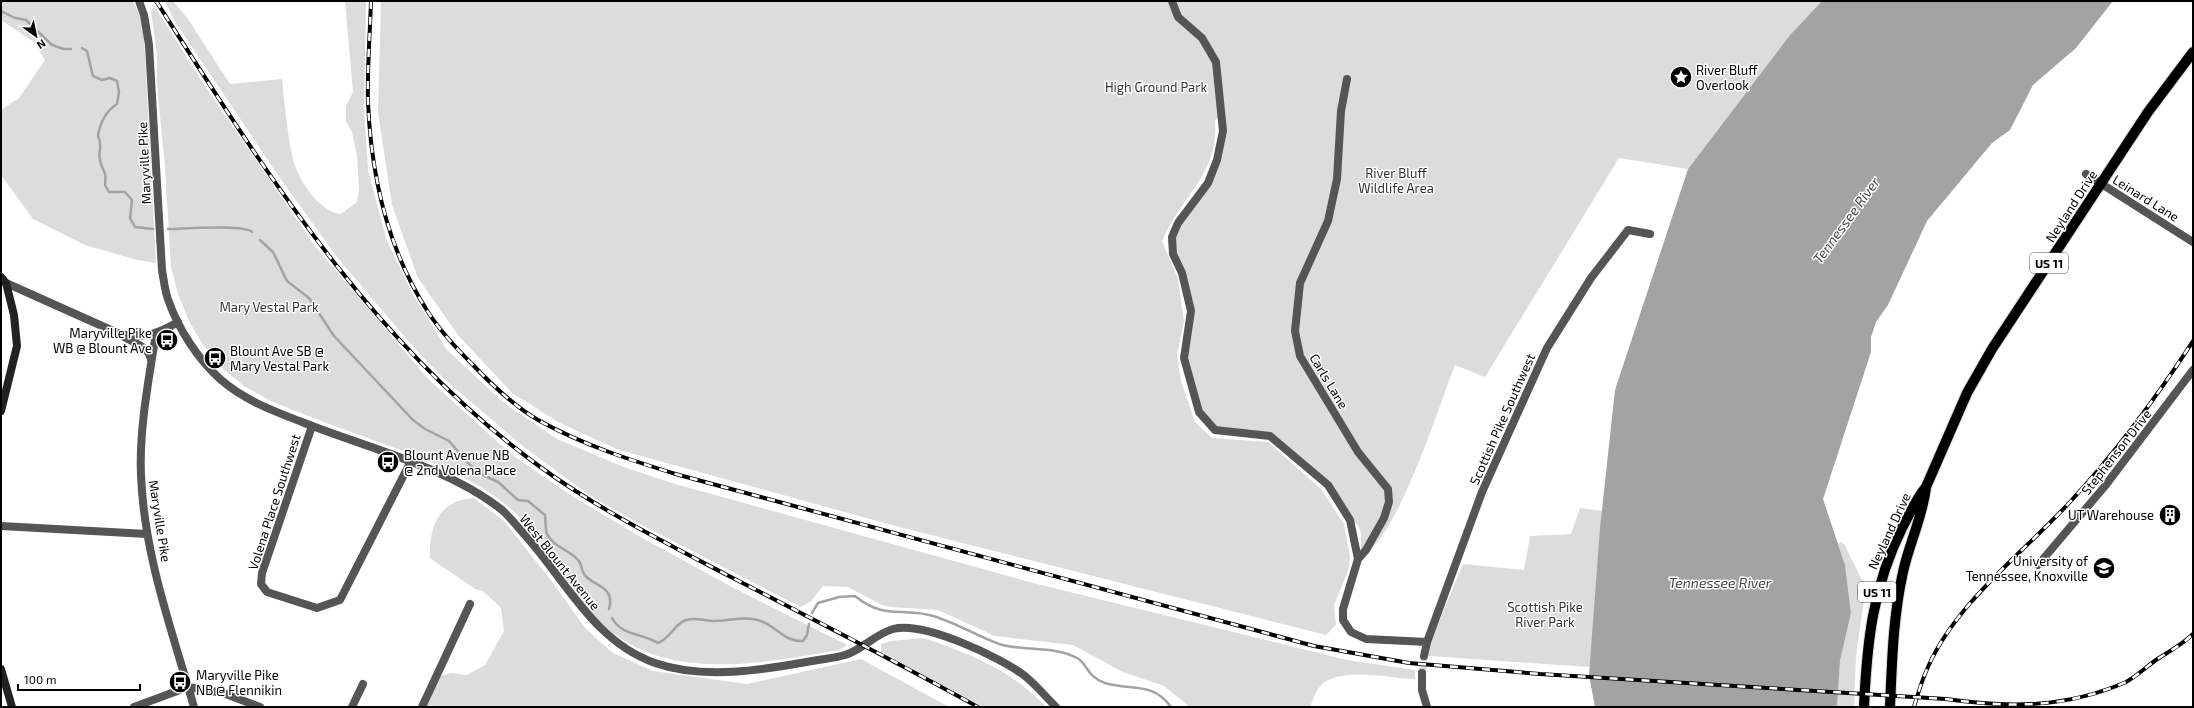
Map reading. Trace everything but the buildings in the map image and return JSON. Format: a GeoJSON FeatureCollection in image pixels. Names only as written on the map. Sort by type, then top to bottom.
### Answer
{"type":"FeatureCollection","features":[{"type":"Feature","properties":{"kind":"main road","name":"Neyland Drive"},"geometry":{"type":"LineString","coordinates":[[1864,707],[1872,613],[1881,576],[1887,560],[1917,498],[1926,487],[1967,393],[1992,349],[2148,112],[2193,52]]}},
{"type":"Feature","properties":{"kind":"main road"},"geometry":{"type":"LineString","coordinates":[[1,411],[17,346],[14,315],[4,280]]}},
{"type":"Feature","properties":{"kind":"main road","name":"Neyland Drive"},"geometry":{"type":"LineString","coordinates":[[1890,707],[1894,631],[1902,573],[1915,528],[1925,502],[1926,487]]}},
{"type":"Feature","properties":{"kind":"main road"},"geometry":{"type":"LineString","coordinates":[[1,669],[3,688],[12,707]]}},
{"type":"Feature","properties":{"kind":"street","name":"Maryville Pike"},"geometry":{"type":"LineString","coordinates":[[139,1],[144,15],[149,45],[162,270],[168,300],[178,322]]}},
{"type":"Feature","properties":{"kind":"street"},"geometry":{"type":"LineString","coordinates":[[1172,1],[1178,17],[1202,38],[1216,62],[1223,130],[1217,160],[1208,183],[1178,223],[1172,237],[1173,254],[1182,273],[1191,311],[1184,358],[1199,412],[1214,430],[1270,436],[1328,485],[1350,520],[1358,559],[1343,609],[1342,620],[1347,628],[1358,637],[1366,639],[1427,642]]}},
{"type":"Feature","properties":{"kind":"street","name":"Carls Lane"},"geometry":{"type":"LineString","coordinates":[[1347,79],[1340,110],[1337,179],[1328,221],[1300,283],[1295,330],[1300,356],[1358,452],[1388,489],[1389,502],[1384,518],[1366,550],[1358,559]]}},
{"type":"Feature","properties":{"kind":"street","name":"Leinard Lane"},"geometry":{"type":"LineString","coordinates":[[2086,174],[2193,242]]}},
{"type":"Feature","properties":{"kind":"street","name":"Scottish Pike Southwest"},"geometry":{"type":"LineString","coordinates":[[1424,656],[1427,642],[1482,492],[1546,348],[1591,278],[1628,230],[1650,234]]}},
{"type":"Feature","properties":{"kind":"street"},"geometry":{"type":"LineString","coordinates":[[4,280],[120,334],[148,350],[152,365]]}},
{"type":"Feature","properties":{"kind":"street"},"geometry":{"type":"LineString","coordinates":[[120,334],[140,336],[156,333],[178,322]]}},
{"type":"Feature","properties":{"kind":"street","name":"West Blount Avenue"},"geometry":{"type":"LineString","coordinates":[[178,322],[201,358],[231,388],[264,407],[468,487],[504,512],[540,552],[567,590],[597,627],[627,649],[656,663],[705,671],[780,667],[847,655],[871,639],[894,628],[925,631],[950,639],[1005,663],[1026,677],[1056,707]]}},
{"type":"Feature","properties":{"kind":"street","name":"Maryville Pike"},"geometry":{"type":"LineString","coordinates":[[156,333],[141,453],[141,474],[147,534],[164,609],[194,707]]}},
{"type":"Feature","properties":{"kind":"street","name":"Stephenson Drive"},"geometry":{"type":"LineString","coordinates":[[2038,565],[2105,486],[2193,370]]}},
{"type":"Feature","properties":{"kind":"street","name":"Volena Place Southwest"},"geometry":{"type":"LineString","coordinates":[[312,426],[262,573],[261,584],[267,592],[317,608],[340,600],[410,463]]}},
{"type":"Feature","properties":{"kind":"street"},"geometry":{"type":"LineString","coordinates":[[1,526],[147,534]]}},
{"type":"Feature","properties":{"kind":"street"},"geometry":{"type":"LineString","coordinates":[[422,707],[470,604]]}},
{"type":"Feature","properties":{"kind":"street"},"geometry":{"type":"LineString","coordinates":[[1422,673],[1422,690],[1427,707]]}},
{"type":"Feature","properties":{"kind":"street"},"geometry":{"type":"LineString","coordinates":[[352,707],[363,684]]}},
{"type":"Feature","properties":{"kind":"street"},"geometry":{"type":"LineString","coordinates":[[134,707],[188,687],[223,693],[260,707]]}},
{"type":"Feature","properties":{"kind":"green space"},"geometry":{"type":"Polygon","coordinates":[[[1,1],[133,1],[141,18],[144,36],[156,263],[137,260],[85,245],[33,219],[1,175],[1,110],[19,98],[45,60],[34,42],[1,20],[1,1]]]}},
{"type":"Feature","properties":{"kind":"green space"},"geometry":{"type":"Polygon","coordinates":[[[165,1],[173,1],[188,19],[230,84],[282,79],[289,139],[296,167],[305,185],[317,201],[325,208],[341,214],[357,202],[359,191],[357,155],[352,132],[346,121],[346,106],[353,92],[345,1],[366,1],[364,108],[368,170],[386,238],[412,293],[447,350],[504,403],[557,439],[624,467],[675,484],[1037,584],[1347,660],[1415,670],[1415,679],[1358,674],[1336,677],[1326,681],[1320,686],[1310,707],[1190,707],[1164,686],[1123,672],[1073,645],[995,636],[938,610],[890,607],[882,605],[848,587],[823,586],[811,601],[801,607],[638,523],[592,497],[524,447],[444,379],[411,344],[336,256],[275,171],[174,20],[165,1]]]}},
{"type":"Feature","properties":{"kind":"green space"},"geometry":{"type":"Polygon","coordinates":[[[381,1],[1822,1],[1790,35],[1688,169],[1619,158],[1485,377],[1455,365],[1417,467],[1404,495],[1391,521],[1378,541],[1365,554],[1361,552],[1361,533],[1358,525],[1350,520],[1334,495],[1270,436],[1215,430],[1204,419],[1184,358],[1191,311],[1172,237],[1208,183],[1217,160],[1221,116],[1215,120],[1215,139],[1211,156],[1205,170],[1179,210],[1162,241],[1178,279],[1184,322],[1177,354],[1181,381],[1195,422],[1212,438],[1268,442],[1321,489],[1344,524],[1350,557],[1348,571],[1334,605],[1336,625],[1326,635],[903,528],[619,450],[560,423],[512,393],[458,335],[418,278],[392,205],[378,112],[381,1]]]}},
{"type":"Feature","properties":{"kind":"green space","name":"Mary Vestal Park"},"geometry":{"type":"Polygon","coordinates":[[[155,7],[203,83],[315,246],[428,379],[511,454],[567,493],[644,539],[732,587],[847,645],[839,650],[742,664],[710,664],[678,661],[648,652],[620,638],[594,616],[571,587],[528,526],[515,512],[489,492],[453,472],[428,461],[302,414],[269,400],[244,386],[223,369],[203,345],[189,321],[178,294],[171,267],[165,168],[157,84],[157,55],[151,10],[155,7]]]}},
{"type":"Feature","properties":{"kind":"green space"},"geometry":{"type":"Polygon","coordinates":[[[474,498],[504,521],[553,583],[585,628],[613,653],[653,671],[747,684],[861,659],[949,707],[426,707],[441,676],[450,673],[467,675],[485,665],[504,631],[501,608],[483,591],[475,589],[430,558],[432,535],[434,525],[438,517],[444,509],[452,504],[462,500],[474,498]]]}},
{"type":"Feature","properties":{"kind":"green space","name":"Scottish Pike River Park"},"geometry":{"type":"Polygon","coordinates":[[[1580,508],[1602,511],[1590,667],[1428,656],[1430,643],[1463,564],[1524,570],[1530,536],[1571,534],[1580,508]]]}},
{"type":"Feature","properties":{"kind":"green space"},"geometry":{"type":"Polygon","coordinates":[[[1841,542],[1844,544],[1863,582],[1865,592],[1856,657],[1854,707],[1837,707],[1840,661],[1851,613],[1845,565],[1838,544],[1841,542]]]}},
{"type":"Feature","properties":{"kind":"green space"},"geometry":{"type":"Polygon","coordinates":[[[923,638],[957,650],[1005,673],[1033,694],[1046,707],[984,707],[881,652],[881,644],[891,641],[923,638]]]}},
{"type":"Feature","properties":{"kind":"water","name":"Tennessee River"},"geometry":{"type":"Polygon","coordinates":[[[1822,1],[2113,1],[2076,48],[2033,85],[2010,130],[1992,143],[1927,221],[1888,305],[1876,322],[1871,337],[1871,352],[1823,499],[1845,565],[1851,613],[1840,661],[1837,707],[1595,707],[1589,675],[1600,528],[1615,390],[1688,169],[1790,35],[1822,1]]]}},
{"type":"Feature","properties":{"kind":"waterway"},"geometry":{"type":"LineString","coordinates":[[1,11],[15,18],[26,20],[52,45],[64,49],[71,49]]}},
{"type":"Feature","properties":{"kind":"waterway"},"geometry":{"type":"LineString","coordinates":[[82,48],[87,51],[93,76],[102,80],[110,78],[117,81],[119,92],[117,104],[109,110],[104,118],[100,126],[98,136],[100,142],[100,160],[105,173],[105,185],[109,192],[125,192],[132,200],[130,218],[135,227],[153,229]]}},
{"type":"Feature","properties":{"kind":"waterway"},"geometry":{"type":"LineString","coordinates":[[168,229],[237,228],[252,232]]}},
{"type":"Feature","properties":{"kind":"waterway"},"geometry":{"type":"LineString","coordinates":[[260,240],[273,252],[287,281],[309,298],[334,336],[413,420],[425,429],[449,441],[469,464],[481,474],[498,482],[518,500],[528,501],[545,515],[546,532],[550,539],[574,556],[581,565],[587,578],[606,591],[609,595],[609,609]]}},
{"type":"Feature","properties":{"kind":"waterway"},"geometry":{"type":"LineString","coordinates":[[812,613],[818,603],[839,597],[855,596],[874,608],[891,612],[929,615],[947,621],[999,644],[1018,648],[1058,651],[1068,654],[1081,661],[1091,674],[1099,680],[1105,683],[1149,690],[1164,699],[1171,707]]}},
{"type":"Feature","properties":{"kind":"waterway"},"geometry":{"type":"LineString","coordinates":[[612,618],[621,628],[658,643],[666,638],[678,625],[689,619],[714,621],[745,619],[757,620],[763,622],[786,637],[797,641],[803,641],[807,635],[809,624]]}},
{"type":"Feature","properties":{"kind":"tunnel"},"geometry":{"type":"LineString","coordinates":[[1422,673],[1424,656]]}},
{"type":"Feature","properties":{"kind":"railway"},"geometry":{"type":"LineString","coordinates":[[156,1],[241,132],[331,259],[381,319],[434,376],[491,428],[553,476],[617,516],[978,707]]}},
{"type":"Feature","properties":{"kind":"railway"},"geometry":{"type":"LineString","coordinates":[[371,1],[368,102],[373,157],[384,211],[392,238],[414,288],[428,312],[449,340],[512,402],[538,420],[555,429],[625,458],[679,475],[1314,646],[1409,663],[1540,674],[1946,699],[1992,704],[2038,704],[2082,697],[2104,691],[2126,682],[2180,645],[2193,634]]}},
{"type":"Feature","properties":{"kind":"railway"},"geometry":{"type":"LineString","coordinates":[[1914,707],[1928,667],[1940,644],[1955,621],[1992,580],[2052,521],[2087,483],[2150,404],[2193,341]]}},
{"type":"Feature","properties":{"kind":"place","name":"River Bluff Overlook"},"geometry":{"type":"Point","coordinates":[1681,77]}},
{"type":"Feature","properties":{"kind":"place","name":"Maryville Pike WB @ Blount Ave"},"geometry":{"type":"Point","coordinates":[167,340]}},
{"type":"Feature","properties":{"kind":"place","name":"Blount Ave SB @ Mary Vestal Park"},"geometry":{"type":"Point","coordinates":[215,358]}},
{"type":"Feature","properties":{"kind":"place","name":"Blount Avenue NB @ 2nd Volena Place"},"geometry":{"type":"Point","coordinates":[388,462]}},
{"type":"Feature","properties":{"kind":"place","name":"UT Warehouse"},"geometry":{"type":"Point","coordinates":[2170,515]}},
{"type":"Feature","properties":{"kind":"place","name":"University of Tennessee, Knoxville"},"geometry":{"type":"Point","coordinates":[2104,568]}},
{"type":"Feature","properties":{"kind":"place","name":"Maryville Pike NB @ Flennikin"},"geometry":{"type":"Point","coordinates":[180,682]}},
{"type":"Feature","properties":{"kind":"park label","name":"High Ground Park"},"geometry":{"type":"Point","coordinates":[1156,87]}},
{"type":"Feature","properties":{"kind":"park label","name":"River Bluff Wildlife Area"},"geometry":{"type":"Point","coordinates":[1396,180]}}]}
